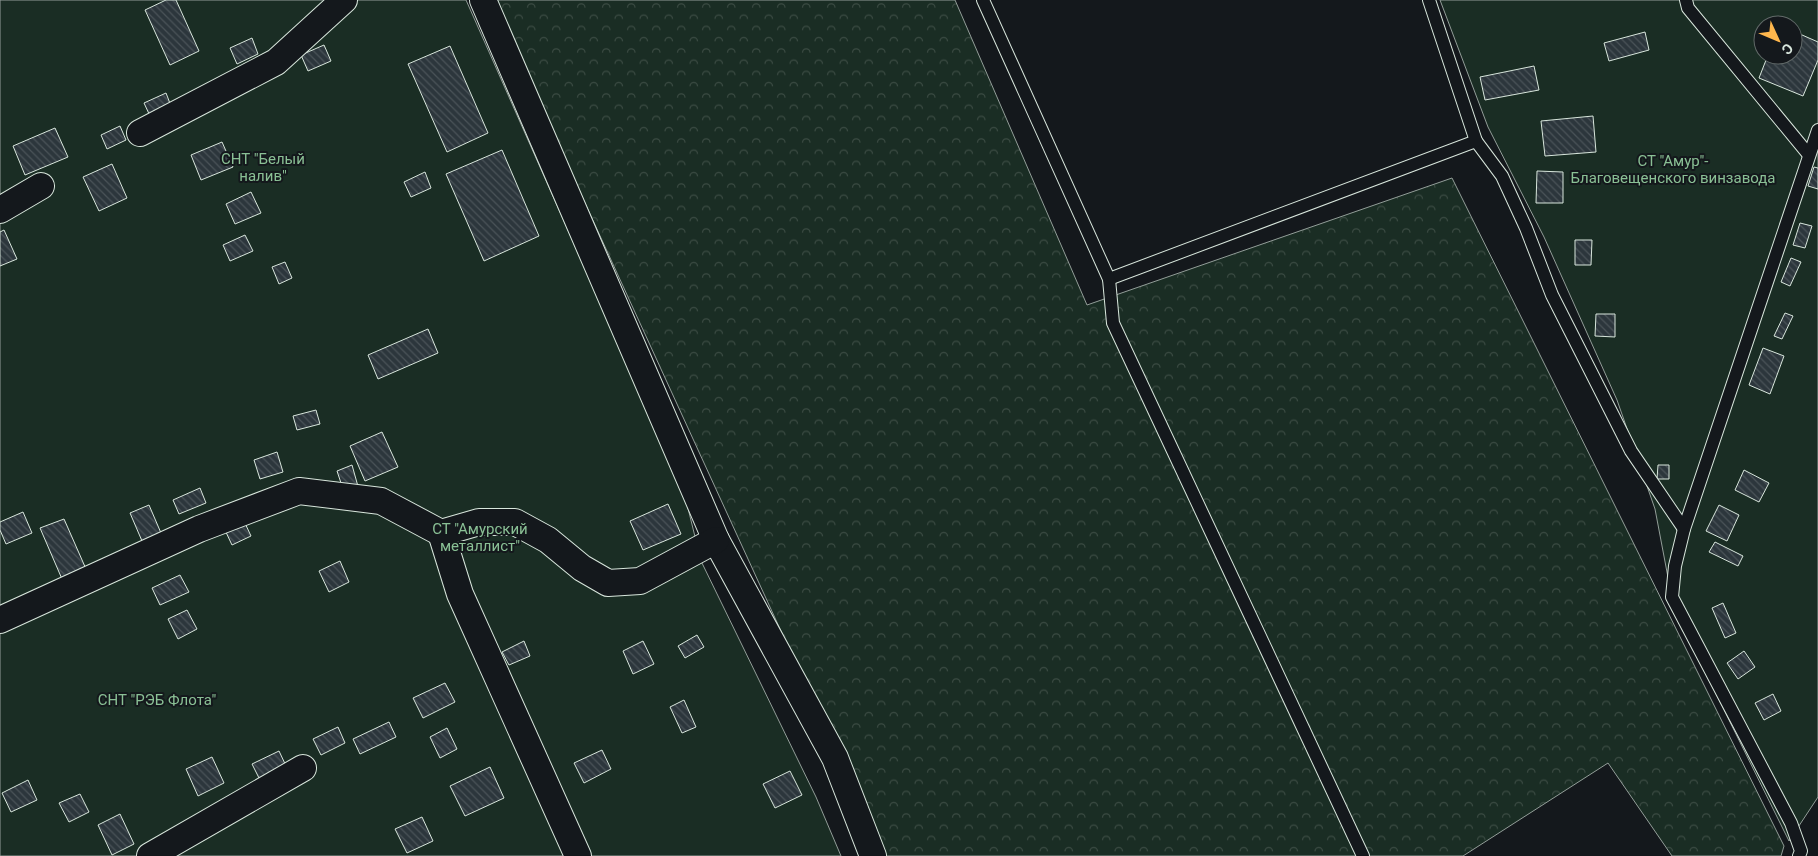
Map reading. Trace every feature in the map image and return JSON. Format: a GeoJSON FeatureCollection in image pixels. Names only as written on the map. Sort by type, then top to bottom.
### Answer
{"type":"FeatureCollection","features":[{"type":"Feature","properties":{"kind":"street"},"geometry":{"type":"LineString","coordinates":[[140,133],[276,62],[344,0]]}},
{"type":"Feature","properties":{"kind":"street"},"geometry":{"type":"LineString","coordinates":[[483,0],[716,540],[836,758],[873,856]]}},
{"type":"Feature","properties":{"kind":"street"},"geometry":{"type":"LineString","coordinates":[[0,210],[41,186]]}},
{"type":"Feature","properties":{"kind":"street"},"geometry":{"type":"LineString","coordinates":[[0,620],[199,529],[299,491],[380,501],[441,533],[479,522],[515,522],[548,540],[582,568],[608,584],[640,581],[716,540]]}},
{"type":"Feature","properties":{"kind":"street"},"geometry":{"type":"LineString","coordinates":[[441,533],[460,594],[578,856]]}},
{"type":"Feature","properties":{"kind":"street"},"geometry":{"type":"LineString","coordinates":[[150,856],[303,768]]}},
{"type":"Feature","properties":{"kind":"lane"},"geometry":{"type":"LineString","coordinates":[[983,0],[1109,279],[1113,323],[1363,856]]}},
{"type":"Feature","properties":{"kind":"lane"},"geometry":{"type":"LineString","coordinates":[[1428,0],[1476,141],[1502,176],[1526,228],[1552,295],[1630,451],[1684,529]]}},
{"type":"Feature","properties":{"kind":"lane"},"geometry":{"type":"LineString","coordinates":[[1686,0],[1688,8],[1809,155]]}},
{"type":"Feature","properties":{"kind":"lane"},"geometry":{"type":"LineString","coordinates":[[1799,856],[1801,851],[1791,824],[1672,596],[1675,566],[1684,529],[1818,130]]}},
{"type":"Feature","properties":{"kind":"lane"},"geometry":{"type":"LineString","coordinates":[[1109,279],[1476,141]]}},
{"type":"Feature","properties":{"kind":"green space"},"geometry":{"type":"Polygon","coordinates":[[[0,0],[466,0],[684,492],[701,561],[816,797],[841,856],[0,856],[0,0]]]}},
{"type":"Feature","properties":{"kind":"green space"},"geometry":{"type":"Polygon","coordinates":[[[492,0],[955,0],[1087,305],[1452,178],[1784,846],[1781,856],[1672,856],[1608,763],[1463,856],[884,856],[492,0]]]}},
{"type":"Feature","properties":{"kind":"green space","name":"СТ \"Амур\"- Благовещенского винзавода"},"geometry":{"type":"Polygon","coordinates":[[[1440,0],[1818,0],[1818,797],[1789,841],[1674,609],[1655,509],[1617,400],[1544,237],[1488,127],[1440,0]]]}},
{"type":"Feature","properties":{"kind":"building"},"geometry":{"type":"Polygon","coordinates":[[[166,0],[176,0],[199,51],[170,65],[145,10],[166,0]]]}},
{"type":"Feature","properties":{"kind":"building"},"geometry":{"type":"Polygon","coordinates":[[[1645,32],[1649,50],[1609,61],[1604,43],[1645,32]]]}},
{"type":"Feature","properties":{"kind":"building"},"geometry":{"type":"Polygon","coordinates":[[[1803,35],[1818,42],[1818,60],[1803,96],[1759,78],[1764,65],[1803,65],[1803,35]]]}},
{"type":"Feature","properties":{"kind":"building"},"geometry":{"type":"Polygon","coordinates":[[[252,38],[258,54],[237,64],[230,48],[252,38]]]}},
{"type":"Feature","properties":{"kind":"building"},"geometry":{"type":"Polygon","coordinates":[[[324,45],[331,61],[308,71],[301,55],[324,45]]]}},
{"type":"Feature","properties":{"kind":"building"},"geometry":{"type":"Polygon","coordinates":[[[450,46],[488,133],[447,152],[408,64],[450,46]]]}},
{"type":"Feature","properties":{"kind":"building"},"geometry":{"type":"Polygon","coordinates":[[[1534,66],[1539,90],[1485,100],[1480,77],[1534,66]]]}},
{"type":"Feature","properties":{"kind":"building"},"geometry":{"type":"Polygon","coordinates":[[[166,93],[171,106],[150,116],[144,103],[166,93]]]}},
{"type":"Feature","properties":{"kind":"building"},"geometry":{"type":"Polygon","coordinates":[[[1593,116],[1596,152],[1545,156],[1541,121],[1593,116]]]}},
{"type":"Feature","properties":{"kind":"building"},"geometry":{"type":"Polygon","coordinates":[[[120,126],[126,140],[107,149],[101,135],[120,126]]]}},
{"type":"Feature","properties":{"kind":"building"},"geometry":{"type":"Polygon","coordinates":[[[55,128],[68,157],[25,175],[13,146],[55,128]]]}},
{"type":"Feature","properties":{"kind":"building"},"geometry":{"type":"Polygon","coordinates":[[[222,142],[233,167],[201,180],[191,155],[222,142]]]}},
{"type":"Feature","properties":{"kind":"building"},"geometry":{"type":"Polygon","coordinates":[[[502,150],[539,236],[484,261],[446,174],[502,150]]]}},
{"type":"Feature","properties":{"kind":"building"},"geometry":{"type":"Polygon","coordinates":[[[112,164],[127,198],[99,211],[83,177],[112,164]]]}},
{"type":"Feature","properties":{"kind":"building"},"geometry":{"type":"Polygon","coordinates":[[[1814,167],[1818,168],[1818,189],[1808,186],[1814,167]]]}},
{"type":"Feature","properties":{"kind":"building"},"geometry":{"type":"Polygon","coordinates":[[[1537,171],[1563,172],[1563,203],[1536,203],[1537,171]]]}},
{"type":"Feature","properties":{"kind":"building"},"geometry":{"type":"Polygon","coordinates":[[[425,172],[431,188],[411,197],[404,182],[425,172]]]}},
{"type":"Feature","properties":{"kind":"building"},"geometry":{"type":"Polygon","coordinates":[[[251,192],[261,213],[235,224],[226,204],[251,192]]]}},
{"type":"Feature","properties":{"kind":"building"},"geometry":{"type":"Polygon","coordinates":[[[1800,223],[1812,226],[1805,248],[1793,245],[1800,223]]]}},
{"type":"Feature","properties":{"kind":"building"},"geometry":{"type":"Polygon","coordinates":[[[4,230],[17,259],[0,266],[0,232],[4,230]]]}},
{"type":"Feature","properties":{"kind":"building"},"geometry":{"type":"Polygon","coordinates":[[[245,235],[253,251],[230,261],[223,245],[245,235]]]}},
{"type":"Feature","properties":{"kind":"building"},"geometry":{"type":"Polygon","coordinates":[[[1575,240],[1592,240],[1591,265],[1575,265],[1575,240]]]}},
{"type":"Feature","properties":{"kind":"building"},"geometry":{"type":"Polygon","coordinates":[[[1791,258],[1801,262],[1790,286],[1781,282],[1791,258]]]}},
{"type":"Feature","properties":{"kind":"building"},"geometry":{"type":"Polygon","coordinates":[[[285,262],[292,278],[279,284],[272,267],[285,262]]]}},
{"type":"Feature","properties":{"kind":"building"},"geometry":{"type":"Polygon","coordinates":[[[1785,313],[1793,316],[1782,339],[1774,336],[1785,313]]]}},
{"type":"Feature","properties":{"kind":"building"},"geometry":{"type":"Polygon","coordinates":[[[1596,314],[1615,314],[1615,337],[1595,336],[1596,314]]]}},
{"type":"Feature","properties":{"kind":"building"},"geometry":{"type":"Polygon","coordinates":[[[428,329],[438,353],[378,379],[368,355],[428,329]]]}},
{"type":"Feature","properties":{"kind":"building"},"geometry":{"type":"Polygon","coordinates":[[[1763,348],[1784,356],[1770,394],[1749,385],[1763,348]]]}},
{"type":"Feature","properties":{"kind":"building"},"geometry":{"type":"Polygon","coordinates":[[[316,410],[320,424],[297,430],[293,416],[316,410]]]}},
{"type":"Feature","properties":{"kind":"building"},"geometry":{"type":"Polygon","coordinates":[[[382,432],[398,467],[365,481],[350,446],[382,432]]]}},
{"type":"Feature","properties":{"kind":"building"},"geometry":{"type":"Polygon","coordinates":[[[277,452],[283,472],[260,479],[254,460],[277,452]]]}},
{"type":"Feature","properties":{"kind":"building"},"geometry":{"type":"Polygon","coordinates":[[[352,465],[359,490],[345,495],[337,471],[352,465]]]}},
{"type":"Feature","properties":{"kind":"building"},"geometry":{"type":"Polygon","coordinates":[[[1658,465],[1669,465],[1669,479],[1657,479],[1658,465]]]}},
{"type":"Feature","properties":{"kind":"building"},"geometry":{"type":"Polygon","coordinates":[[[1744,470],[1769,483],[1759,502],[1735,490],[1744,470]]]}},
{"type":"Feature","properties":{"kind":"building"},"geometry":{"type":"Polygon","coordinates":[[[200,488],[206,503],[179,514],[173,500],[200,488]]]}},
{"type":"Feature","properties":{"kind":"building"},"geometry":{"type":"Polygon","coordinates":[[[668,504],[681,534],[643,550],[630,521],[668,504]]]}},
{"type":"Feature","properties":{"kind":"building"},"geometry":{"type":"Polygon","coordinates":[[[149,505],[161,533],[142,541],[130,513],[149,505]]]}},
{"type":"Feature","properties":{"kind":"building"},"geometry":{"type":"Polygon","coordinates":[[[1719,505],[1739,515],[1727,541],[1706,531],[1719,505]]]}},
{"type":"Feature","properties":{"kind":"building"},"geometry":{"type":"Polygon","coordinates":[[[23,512],[32,533],[6,544],[0,530],[0,522],[23,512]]]}},
{"type":"Feature","properties":{"kind":"building"},"geometry":{"type":"Polygon","coordinates":[[[64,519],[86,569],[62,579],[40,528],[64,519]]]}},
{"type":"Feature","properties":{"kind":"building"},"geometry":{"type":"Polygon","coordinates":[[[243,519],[251,536],[232,545],[224,528],[243,519]]]}},
{"type":"Feature","properties":{"kind":"building"},"geometry":{"type":"Polygon","coordinates":[[[1715,542],[1743,556],[1738,566],[1709,552],[1715,542]]]}},
{"type":"Feature","properties":{"kind":"building"},"geometry":{"type":"Polygon","coordinates":[[[340,561],[349,582],[329,592],[319,571],[340,561]]]}},
{"type":"Feature","properties":{"kind":"building"},"geometry":{"type":"Polygon","coordinates":[[[180,575],[189,592],[160,605],[152,588],[180,575]]]}},
{"type":"Feature","properties":{"kind":"building"},"geometry":{"type":"Polygon","coordinates":[[[1723,603],[1736,633],[1725,638],[1712,608],[1723,603]]]}},
{"type":"Feature","properties":{"kind":"building"},"geometry":{"type":"Polygon","coordinates":[[[187,610],[197,629],[178,639],[168,619],[187,610]]]}},
{"type":"Feature","properties":{"kind":"building"},"geometry":{"type":"Polygon","coordinates":[[[697,635],[704,647],[685,658],[678,646],[697,635]]]}},
{"type":"Feature","properties":{"kind":"building"},"geometry":{"type":"Polygon","coordinates":[[[524,641],[530,656],[509,665],[502,652],[524,641]]]}},
{"type":"Feature","properties":{"kind":"building"},"geometry":{"type":"Polygon","coordinates":[[[643,641],[654,664],[633,674],[623,651],[643,641]]]}},
{"type":"Feature","properties":{"kind":"building"},"geometry":{"type":"Polygon","coordinates":[[[1744,651],[1755,667],[1738,679],[1727,663],[1744,651]]]}},
{"type":"Feature","properties":{"kind":"building"},"geometry":{"type":"Polygon","coordinates":[[[445,683],[455,702],[423,718],[413,698],[445,683]]]}},
{"type":"Feature","properties":{"kind":"building"},"geometry":{"type":"Polygon","coordinates":[[[1773,694],[1781,711],[1764,720],[1755,703],[1773,694]]]}},
{"type":"Feature","properties":{"kind":"building"},"geometry":{"type":"Polygon","coordinates":[[[684,700],[696,727],[682,733],[670,707],[684,700]]]}},
{"type":"Feature","properties":{"kind":"building"},"geometry":{"type":"Polygon","coordinates":[[[389,722],[396,737],[360,754],[353,739],[389,722]]]}},
{"type":"Feature","properties":{"kind":"building"},"geometry":{"type":"Polygon","coordinates":[[[338,727],[345,743],[321,755],[313,739],[338,727]]]}},
{"type":"Feature","properties":{"kind":"building"},"geometry":{"type":"Polygon","coordinates":[[[447,728],[457,749],[440,758],[430,737],[447,728]]]}},
{"type":"Feature","properties":{"kind":"building"},"geometry":{"type":"Polygon","coordinates":[[[602,750],[611,769],[584,783],[574,763],[602,750]]]}},
{"type":"Feature","properties":{"kind":"building"},"geometry":{"type":"Polygon","coordinates":[[[279,751],[287,768],[260,780],[252,764],[279,751]]]}},
{"type":"Feature","properties":{"kind":"building"},"geometry":{"type":"Polygon","coordinates":[[[212,757],[224,783],[198,796],[186,769],[212,757]]]}},
{"type":"Feature","properties":{"kind":"building"},"geometry":{"type":"Polygon","coordinates":[[[490,767],[504,798],[465,816],[450,786],[490,767]]]}},
{"type":"Feature","properties":{"kind":"building"},"geometry":{"type":"Polygon","coordinates":[[[790,771],[802,795],[775,808],[763,784],[790,771]]]}},
{"type":"Feature","properties":{"kind":"building"},"geometry":{"type":"Polygon","coordinates":[[[28,780],[37,800],[11,812],[2,793],[28,780]]]}},
{"type":"Feature","properties":{"kind":"building"},"geometry":{"type":"Polygon","coordinates":[[[80,794],[89,812],[69,822],[59,803],[80,794]]]}},
{"type":"Feature","properties":{"kind":"building"},"geometry":{"type":"Polygon","coordinates":[[[120,814],[134,844],[112,855],[98,825],[120,814]]]}},
{"type":"Feature","properties":{"kind":"building"},"geometry":{"type":"Polygon","coordinates":[[[422,817],[433,841],[407,853],[395,829],[422,817]]]}},
{"type":"Feature","properties":{"kind":"park label","name":"СНТ \"Белый налив\""},"geometry":{"type":"Point","coordinates":[263,168]}},
{"type":"Feature","properties":{"kind":"park label","name":"СТ \"Амурский металлист\""},"geometry":{"type":"Point","coordinates":[480,538]}},
{"type":"Feature","properties":{"kind":"park label","name":"СНТ \"РЭБ Флота\""},"geometry":{"type":"Point","coordinates":[157,700]}}]}
